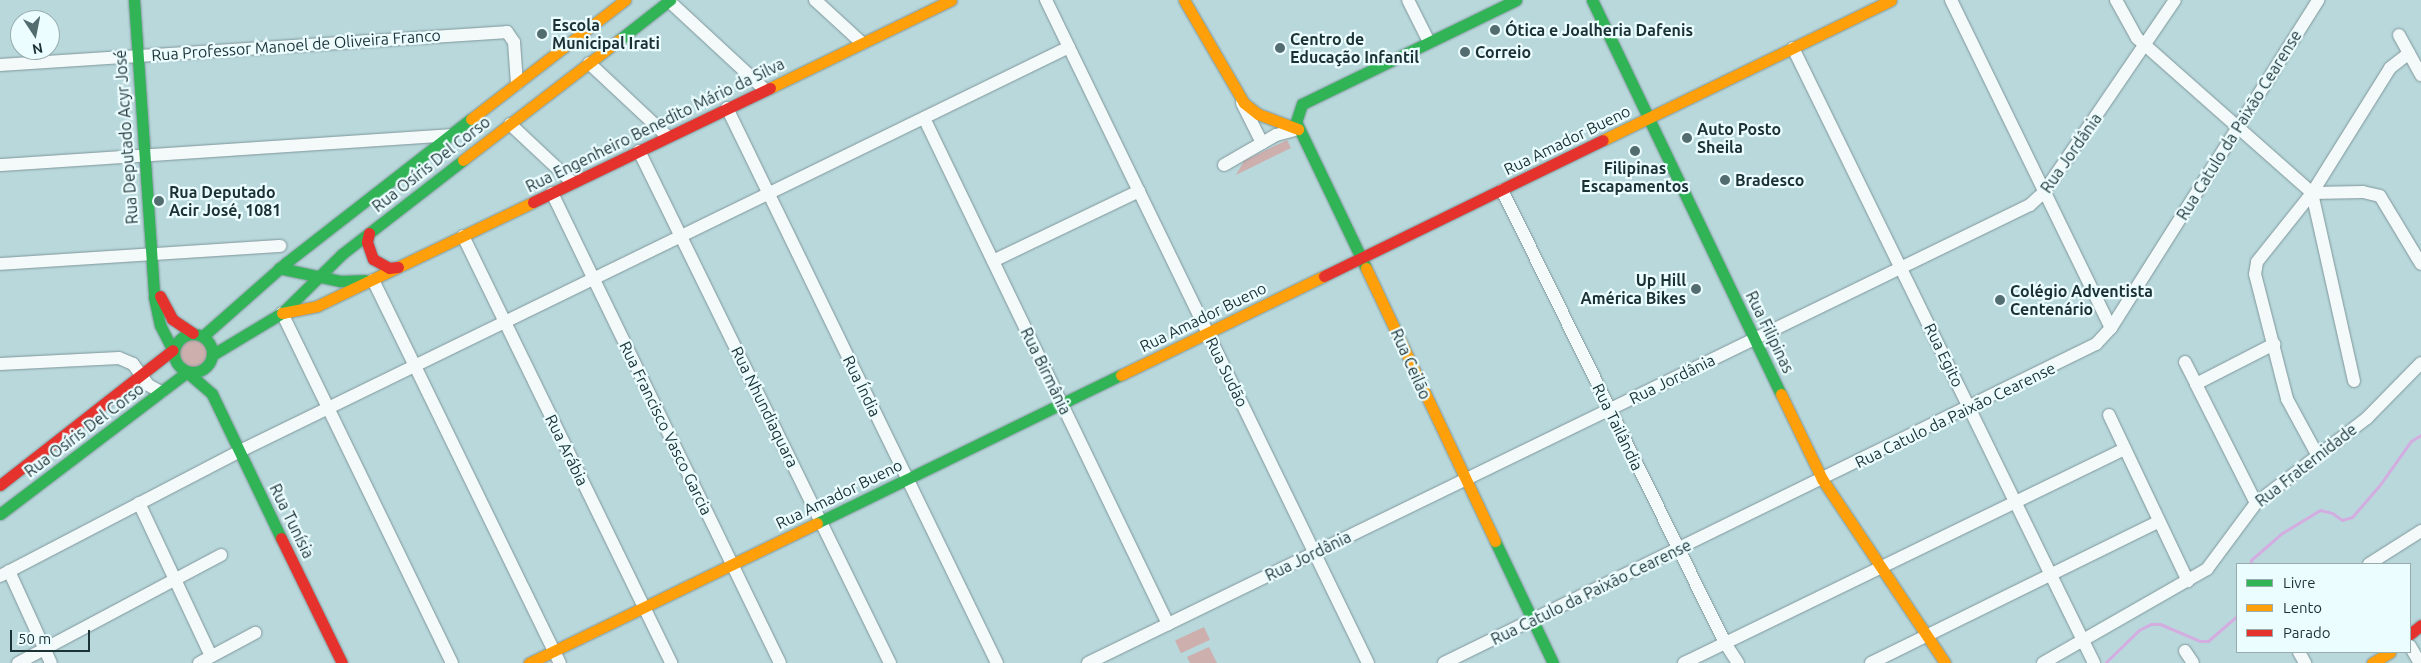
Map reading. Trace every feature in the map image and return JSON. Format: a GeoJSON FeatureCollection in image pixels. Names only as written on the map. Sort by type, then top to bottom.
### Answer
{"type":"FeatureCollection","features":[{"type":"Feature","properties":{"kind":"street","name":"Rua Deputado Acyr José"},"geometry":{"type":"LineString","coordinates":[[134,0],[151,271],[156,312],[173,350]]}},
{"type":"Feature","properties":{"kind":"street","name":"Rua Osíris Del Corso"},"geometry":{"type":"LineString","coordinates":[[198,335],[279,268],[626,0]]}},
{"type":"Feature","properties":{"kind":"street"},"geometry":{"type":"LineString","coordinates":[[815,0],[862,43]]}},
{"type":"Feature","properties":{"kind":"street","name":"Rua Engenheiro Benedito Mário da Silva"},"geometry":{"type":"LineString","coordinates":[[282,313],[317,306],[373,280],[951,0]]}},
{"type":"Feature","properties":{"kind":"street","name":"Rua Sudão"},"geometry":{"type":"LineString","coordinates":[[1046,0],[1368,663]]}},
{"type":"Feature","properties":{"kind":"street"},"geometry":{"type":"LineString","coordinates":[[1184,0],[1238,95],[1262,143]]}},
{"type":"Feature","properties":{"kind":"street"},"geometry":{"type":"LineString","coordinates":[[1408,0],[1429,42]]}},
{"type":"Feature","properties":{"kind":"street"},"geometry":{"type":"LineString","coordinates":[[1298,129],[1296,118],[1302,104],[1516,0]]}},
{"type":"Feature","properties":{"kind":"street","name":"Rua Filipinas"},"geometry":{"type":"LineString","coordinates":[[1592,0],[1822,479],[1945,663]]}},
{"type":"Feature","properties":{"kind":"street","name":"Rua Amador Bueno"},"geometry":{"type":"LineString","coordinates":[[529,663],[1891,0]]}},
{"type":"Feature","properties":{"kind":"street"},"geometry":{"type":"LineString","coordinates":[[1951,0],[2111,328]]}},
{"type":"Feature","properties":{"kind":"street"},"geometry":{"type":"LineString","coordinates":[[2116,0],[2132,31],[2144,45],[2312,193],[2354,381]]}},
{"type":"Feature","properties":{"kind":"street","name":"Rua Jordânia"},"geometry":{"type":"LineString","coordinates":[[1088,663],[2030,205],[2044,192],[2175,0]]}},
{"type":"Feature","properties":{"kind":"street","name":"Rua Catulo da Paixão Cearense"},"geometry":{"type":"LineString","coordinates":[[1444,663],[2088,350],[2111,328],[2318,0]]}},
{"type":"Feature","properties":{"kind":"street","name":"Rua Osíris Del Corso"},"geometry":{"type":"LineString","coordinates":[[211,359],[282,313],[319,276],[369,233],[670,1]]}},
{"type":"Feature","properties":{"kind":"street"},"geometry":{"type":"LineString","coordinates":[[670,1],[765,90]]}},
{"type":"Feature","properties":{"kind":"street","name":"Rua Professor Manoel de Oliveira Franco"},"geometry":{"type":"LineString","coordinates":[[0,65],[506,32],[514,42],[517,84]]}},
{"type":"Feature","properties":{"kind":"street"},"geometry":{"type":"LineString","coordinates":[[2399,36],[2421,75]]}},
{"type":"Feature","properties":{"kind":"street"},"geometry":{"type":"LineString","coordinates":[[51,663],[5,573],[240,451],[1069,47]]}},
{"type":"Feature","properties":{"kind":"street","name":"Rua Egito"},"geometry":{"type":"LineString","coordinates":[[1793,48],[2094,663]]}},
{"type":"Feature","properties":{"kind":"street"},"geometry":{"type":"LineString","coordinates":[[2318,456],[2287,399],[2255,268],[2312,193],[2390,68],[2409,53]]}},
{"type":"Feature","properties":{"kind":"street"},"geometry":{"type":"LineString","coordinates":[[548,60],[548,76],[563,83]]}},
{"type":"Feature","properties":{"kind":"street"},"geometry":{"type":"LineString","coordinates":[[589,63],[668,137]]}},
{"type":"Feature","properties":{"kind":"street"},"geometry":{"type":"LineString","coordinates":[[517,84],[531,84],[536,89],[538,103]]}},
{"type":"Feature","properties":{"kind":"street"},"geometry":{"type":"LineString","coordinates":[[1238,95],[1250,110],[1298,129]]}},
{"type":"Feature","properties":{"kind":"street","name":"Rua Índia"},"geometry":{"type":"LineString","coordinates":[[728,108],[997,663]]}},
{"type":"Feature","properties":{"kind":"street","name":"Rua Birmânia"},"geometry":{"type":"LineString","coordinates":[[924,118],[1168,624]]}},
{"type":"Feature","properties":{"kind":"street"},"geometry":{"type":"LineString","coordinates":[[510,124],[573,183]]}},
{"type":"Feature","properties":{"kind":"street"},"geometry":{"type":"LineString","coordinates":[[1224,165],[1276,135],[1298,129]]}},
{"type":"Feature","properties":{"kind":"street","name":"Rua Ceilão"},"geometry":{"type":"LineString","coordinates":[[1298,129],[1362,257],[1463,480],[1553,663]]}},
{"type":"Feature","properties":{"kind":"street"},"geometry":{"type":"LineString","coordinates":[[0,165],[451,135]]}},
{"type":"Feature","properties":{"kind":"street"},"geometry":{"type":"LineString","coordinates":[[419,138],[428,152]]}},
{"type":"Feature","properties":{"kind":"street","name":"Rua Nhundiaquara"},"geometry":{"type":"LineString","coordinates":[[639,151],[890,663]]}},
{"type":"Feature","properties":{"kind":"street","name":"Rua Tailândia"},"geometry":{"type":"LineString","coordinates":[[1502,190],[1725,643],[1738,663]]}},
{"type":"Feature","properties":{"kind":"street"},"geometry":{"type":"LineString","coordinates":[[993,261],[1139,191]]}},
{"type":"Feature","properties":{"kind":"street"},"geometry":{"type":"LineString","coordinates":[[2312,193],[2363,192],[2380,196],[2421,264]]}},
{"type":"Feature","properties":{"kind":"street","name":"Rua Francisco Vasco Garcia"},"geometry":{"type":"LineString","coordinates":[[552,193],[780,663]]}},
{"type":"Feature","properties":{"kind":"street"},"geometry":{"type":"LineString","coordinates":[[369,233],[367,242],[373,259],[389,268],[398,267]]}},
{"type":"Feature","properties":{"kind":"street","name":"Rua Arábia"},"geometry":{"type":"LineString","coordinates":[[464,236],[671,663]]}},
{"type":"Feature","properties":{"kind":"street"},"geometry":{"type":"LineString","coordinates":[[0,264],[280,246]]}},
{"type":"Feature","properties":{"kind":"street","name":"Rua Engenheiro Benedito Mário da Silva"},"geometry":{"type":"LineString","coordinates":[[279,268],[340,281],[373,280]]}},
{"type":"Feature","properties":{"kind":"street","name":"Rua Deputado Acyr José"},"geometry":{"type":"LineString","coordinates":[[151,271],[167,313],[178,325],[198,335]]}},
{"type":"Feature","properties":{"kind":"street"},"geometry":{"type":"LineString","coordinates":[[373,280],[560,663]]}},
{"type":"Feature","properties":{"kind":"street"},"geometry":{"type":"LineString","coordinates":[[282,313],[452,663]]}},
{"type":"Feature","properties":{"kind":"street"},"geometry":{"type":"LineString","coordinates":[[198,335],[210,344],[211,359],[200,371],[187,372],[175,361],[173,350],[182,336],[198,335]]}},
{"type":"Feature","properties":{"kind":"street"},"geometry":{"type":"LineString","coordinates":[[2196,384],[2274,344]]}},
{"type":"Feature","properties":{"kind":"street","name":"Rua Osíris Del Corso"},"geometry":{"type":"LineString","coordinates":[[0,485],[173,350]]}},
{"type":"Feature","properties":{"kind":"street"},"geometry":{"type":"LineString","coordinates":[[0,364],[119,358],[133,364],[152,388],[162,392]]}},
{"type":"Feature","properties":{"kind":"street","name":"Rua Tunísia"},"geometry":{"type":"LineString","coordinates":[[211,359],[212,394]]}},
{"type":"Feature","properties":{"kind":"street"},"geometry":{"type":"LineString","coordinates":[[2185,362],[2256,502]]}},
{"type":"Feature","properties":{"kind":"street","name":"Rua Fraternidade"},"geometry":{"type":"LineString","coordinates":[[2043,663],[2188,581],[2214,563],[2256,502],[2378,408],[2421,363]]}},
{"type":"Feature","properties":{"kind":"street","name":"Rua Osíris Del Corso"},"geometry":{"type":"LineString","coordinates":[[0,514],[187,372]]}},
{"type":"Feature","properties":{"kind":"street","name":"Rua Tunísia"},"geometry":{"type":"LineString","coordinates":[[187,372],[212,394],[342,663]]}},
{"type":"Feature","properties":{"kind":"street"},"geometry":{"type":"LineString","coordinates":[[2108,416],[2188,581]]}},
{"type":"Feature","properties":{"kind":"street"},"geometry":{"type":"LineString","coordinates":[[1684,663],[1881,567],[2017,504],[2125,449]]}},
{"type":"Feature","properties":{"kind":"street"},"geometry":{"type":"LineString","coordinates":[[139,503],[211,656]]}},
{"type":"Feature","properties":{"kind":"street"},"geometry":{"type":"LineString","coordinates":[[1871,663],[2049,572],[2159,520]]}},
{"type":"Feature","properties":{"kind":"street"},"geometry":{"type":"LineString","coordinates":[[2370,563],[2421,531]]}},
{"type":"Feature","properties":{"kind":"street"},"geometry":{"type":"LineString","coordinates":[[18,663],[221,555]]}},
{"type":"Feature","properties":{"kind":"street"},"geometry":{"type":"LineString","coordinates":[[2411,633],[2421,625]]}},
{"type":"Feature","properties":{"kind":"street"},"geometry":{"type":"LineString","coordinates":[[199,663],[255,633]]}},
{"type":"Feature","properties":{"kind":"street"},"geometry":{"type":"LineString","coordinates":[[2411,648],[2420,663]]}},
{"type":"Feature","properties":{"kind":"street"},"geometry":{"type":"LineString","coordinates":[[2185,651],[2193,663]]}},
{"type":"Feature","properties":{"kind":"street"},"geometry":{"type":"LineString","coordinates":[[2372,663],[2388,653]]}},
{"type":"Feature","properties":{"kind":"shaded area"},"geometry":{"type":"Polygon","coordinates":[[[1287,140],[1291,148],[1236,175],[1244,161],[1287,140]]]}},
{"type":"Feature","properties":{"kind":"shaded area"},"geometry":{"type":"Polygon","coordinates":[[[193,336],[205,341],[210,353],[205,365],[193,370],[181,365],[176,353],[181,341],[193,336]]]}},
{"type":"Feature","properties":{"kind":"shaded area"},"geometry":{"type":"Polygon","coordinates":[[[1204,627],[1210,640],[1181,653],[1175,641],[1204,627]]]}},
{"type":"Feature","properties":{"kind":"shaded area"},"geometry":{"type":"Polygon","coordinates":[[[1209,647],[1217,663],[1190,663],[1187,657],[1209,647]]]}},
{"type":"Feature","properties":{"kind":"waterway"},"geometry":{"type":"LineString","coordinates":[[2251,563],[2251,560],[2282,533],[2320,510],[2332,513],[2342,520],[2352,517],[2379,486],[2411,441],[2421,435]]}},
{"type":"Feature","properties":{"kind":"waterway"},"geometry":{"type":"LineString","coordinates":[[2106,662],[2139,630],[2151,624],[2160,624],[2200,641],[2208,641],[2236,617]]}},
{"type":"Feature","properties":{"kind":"traffic: fast"},"geometry":{"type":"LineString","coordinates":[[134,0],[154,297],[160,325],[173,350]]}},
{"type":"Feature","properties":{"kind":"traffic: fast"},"geometry":{"type":"LineString","coordinates":[[619,40],[670,0]]}},
{"type":"Feature","properties":{"kind":"traffic: fast"},"geometry":{"type":"LineString","coordinates":[[1366,268],[1296,122],[1302,104],[1516,0]]}},
{"type":"Feature","properties":{"kind":"traffic: fast"},"geometry":{"type":"LineString","coordinates":[[1592,0],[1781,394]]}},
{"type":"Feature","properties":{"kind":"traffic: fast"},"geometry":{"type":"LineString","coordinates":[[203,336],[287,262],[471,119]]}},
{"type":"Feature","properties":{"kind":"traffic: fast"},"geometry":{"type":"LineString","coordinates":[[212,355],[282,313],[342,254],[463,160]]}},
{"type":"Feature","properties":{"kind":"traffic: fast"},"geometry":{"type":"LineString","coordinates":[[279,268],[340,281],[365,280]]}},
{"type":"Feature","properties":{"kind":"traffic: fast"},"geometry":{"type":"LineString","coordinates":[[193,334],[207,339],[212,353],[207,367],[193,372],[179,367],[174,353],[179,339],[193,334]]}},
{"type":"Feature","properties":{"kind":"traffic: fast"},"geometry":{"type":"LineString","coordinates":[[187,372],[212,394],[281,538]]}},
{"type":"Feature","properties":{"kind":"traffic: fast"},"geometry":{"type":"LineString","coordinates":[[0,514],[187,372]]}},
{"type":"Feature","properties":{"kind":"traffic: fast"},"geometry":{"type":"LineString","coordinates":[[817,523],[1121,375]]}},
{"type":"Feature","properties":{"kind":"traffic: fast"},"geometry":{"type":"LineString","coordinates":[[1495,541],[1553,663]]}},
{"type":"Feature","properties":{"kind":"traffic: slow"},"geometry":{"type":"LineString","coordinates":[[471,119],[625,0]]}},
{"type":"Feature","properties":{"kind":"traffic: slow"},"geometry":{"type":"LineString","coordinates":[[770,88],[951,0]]}},
{"type":"Feature","properties":{"kind":"traffic: slow"},"geometry":{"type":"LineString","coordinates":[[1184,0],[1244,103],[1258,114],[1298,129]]}},
{"type":"Feature","properties":{"kind":"traffic: slow"},"geometry":{"type":"LineString","coordinates":[[1603,140],[1891,0]]}},
{"type":"Feature","properties":{"kind":"traffic: slow"},"geometry":{"type":"LineString","coordinates":[[463,160],[619,40]]}},
{"type":"Feature","properties":{"kind":"traffic: slow"},"geometry":{"type":"LineString","coordinates":[[282,313],[317,306],[533,202]]}},
{"type":"Feature","properties":{"kind":"traffic: slow"},"geometry":{"type":"LineString","coordinates":[[1366,268],[1495,541]]}},
{"type":"Feature","properties":{"kind":"traffic: slow"},"geometry":{"type":"LineString","coordinates":[[1121,375],[1324,276]]}},
{"type":"Feature","properties":{"kind":"traffic: slow"},"geometry":{"type":"LineString","coordinates":[[1781,394],[1822,479],[1945,663]]}},
{"type":"Feature","properties":{"kind":"traffic: slow"},"geometry":{"type":"LineString","coordinates":[[529,663],[817,523]]}},
{"type":"Feature","properties":{"kind":"traffic: slow"},"geometry":{"type":"LineString","coordinates":[[2372,663],[2388,653]]}},
{"type":"Feature","properties":{"kind":"traffic: jam"},"geometry":{"type":"LineString","coordinates":[[533,202],[770,88]]}},
{"type":"Feature","properties":{"kind":"traffic: jam"},"geometry":{"type":"LineString","coordinates":[[1324,276],[1603,140]]}},
{"type":"Feature","properties":{"kind":"traffic: jam"},"geometry":{"type":"LineString","coordinates":[[369,233],[367,242],[373,259],[389,268],[398,267]]}},
{"type":"Feature","properties":{"kind":"traffic: jam"},"geometry":{"type":"LineString","coordinates":[[160,296],[172,319],[193,333]]}},
{"type":"Feature","properties":{"kind":"traffic: jam"},"geometry":{"type":"LineString","coordinates":[[0,485],[173,350]]}},
{"type":"Feature","properties":{"kind":"traffic: jam"},"geometry":{"type":"LineString","coordinates":[[281,538],[342,663]]}},
{"type":"Feature","properties":{"kind":"traffic: jam"},"geometry":{"type":"LineString","coordinates":[[2411,633],[2421,625]]}},
{"type":"Feature","properties":{"kind":"place","name":"Ótica e Joalheria Dafenis"},"geometry":{"type":"Point","coordinates":[1495,30]}},
{"type":"Feature","properties":{"kind":"place","name":"Escola Municipal Irati"},"geometry":{"type":"Point","coordinates":[542,34]}},
{"type":"Feature","properties":{"kind":"place","name":"Centro de Educação Infantil"},"geometry":{"type":"Point","coordinates":[1280,48]}},
{"type":"Feature","properties":{"kind":"place","name":"Correio"},"geometry":{"type":"Point","coordinates":[1465,52]}},
{"type":"Feature","properties":{"kind":"place","name":"Auto Posto Sheila"},"geometry":{"type":"Point","coordinates":[1687,138]}},
{"type":"Feature","properties":{"kind":"place","name":"Filipinas Escapamentos"},"geometry":{"type":"Point","coordinates":[1635,151]}},
{"type":"Feature","properties":{"kind":"place","name":"Bradesco"},"geometry":{"type":"Point","coordinates":[1725,180]}},
{"type":"Feature","properties":{"kind":"place","name":"Rua Deputado Acir José, 1081"},"geometry":{"type":"Point","coordinates":[159,201]}},
{"type":"Feature","properties":{"kind":"place","name":"Up Hill América Bikes"},"geometry":{"type":"Point","coordinates":[1696,289]}},
{"type":"Feature","properties":{"kind":"place","name":"Colégio Adventista Centenário"},"geometry":{"type":"Point","coordinates":[2000,300]}}]}
